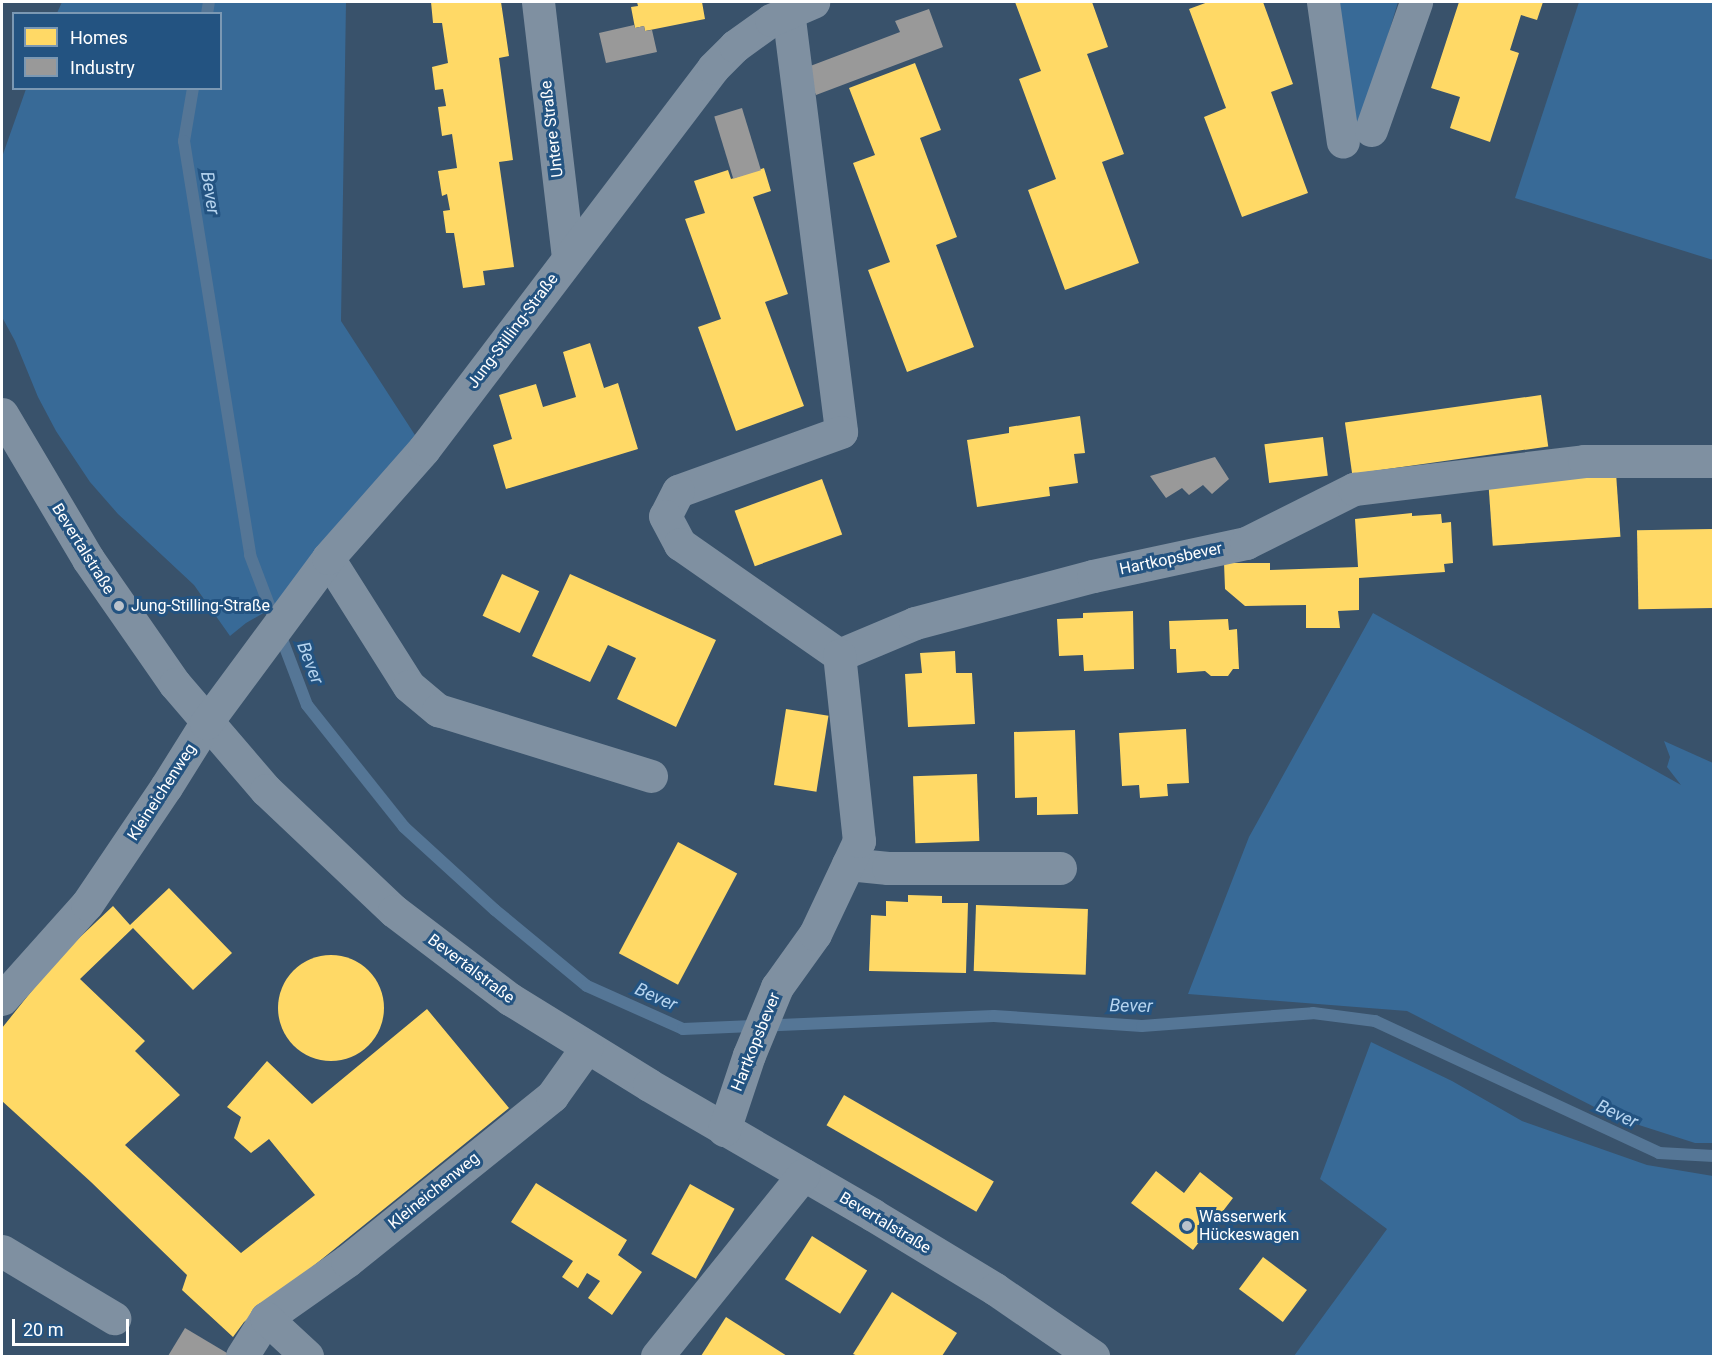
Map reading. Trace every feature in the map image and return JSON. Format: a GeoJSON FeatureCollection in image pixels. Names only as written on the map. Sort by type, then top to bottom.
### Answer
{"type":"FeatureCollection","features":[{"type":"Feature","properties":{"kind":"street","name":"Untere Straße"},"geometry":{"type":"LineString","coordinates":[[538,2],[568,256]]}},
{"type":"Feature","properties":{"kind":"street"},"geometry":{"type":"LineString","coordinates":[[1323,2],[1357,136],[1416,2]]}},
{"type":"Feature","properties":{"kind":"street","name":"Jung-Stilling-Straße"},"geometry":{"type":"LineString","coordinates":[[206,723],[252,664],[327,558],[424,449],[568,256],[713,68],[744,39],[771,20],[801,6],[841,432],[678,491],[665,516],[680,544],[839,655]]}},
{"type":"Feature","properties":{"kind":"street","name":"Bevertalstraße"},"geometry":{"type":"LineString","coordinates":[[2,414],[113,597],[175,684],[206,723],[267,790],[394,911],[510,999],[723,1130],[995,1289],[1093,1356]]}},
{"type":"Feature","properties":{"kind":"street","name":"Hartkopsbever"},"geometry":{"type":"LineString","coordinates":[[723,1130],[749,1055],[777,987],[815,934],[859,841],[839,655],[915,623],[1093,576],[1246,543],[1354,489],[1584,460],[1713,460]]}},
{"type":"Feature","properties":{"kind":"street"},"geometry":{"type":"LineString","coordinates":[[327,558],[409,686],[438,710],[651,776]]}},
{"type":"Feature","properties":{"kind":"street","name":"Kleineichenweg"},"geometry":{"type":"LineString","coordinates":[[2,999],[87,904],[206,723]]}},
{"type":"Feature","properties":{"kind":"street"},"geometry":{"type":"LineString","coordinates":[[848,864],[888,868],[1060,868]]}},
{"type":"Feature","properties":{"kind":"street","name":"Kleineichenweg"},"geometry":{"type":"LineString","coordinates":[[242,1356],[266,1318],[347,1261],[552,1096],[587,1047]]}},
{"type":"Feature","properties":{"kind":"street"},"geometry":{"type":"LineString","coordinates":[[657,1356],[803,1175]]}},
{"type":"Feature","properties":{"kind":"street"},"geometry":{"type":"LineString","coordinates":[[2,1251],[114,1318]]}},
{"type":"Feature","properties":{"kind":"street"},"geometry":{"type":"LineString","coordinates":[[266,1318],[307,1356]]}},
{"type":"Feature","properties":{"kind":"shaded area"},"geometry":{"type":"Polygon","coordinates":[[[62,2],[346,2],[341,321],[424,449],[305,589],[246,623],[230,636],[194,585],[118,514],[90,482],[56,431],[2,317],[2,157],[26,90],[222,90],[222,12],[57,12],[62,2]]]}},
{"type":"Feature","properties":{"kind":"shaded area"},"geometry":{"type":"Polygon","coordinates":[[[1331,2],[1398,2],[1356,141],[1331,2]]]}},
{"type":"Feature","properties":{"kind":"shaded area"},"geometry":{"type":"Polygon","coordinates":[[[1579,2],[1713,2],[1713,260],[1515,198],[1579,2]]]}},
{"type":"Feature","properties":{"kind":"shaded area"},"geometry":{"type":"Polygon","coordinates":[[[1373,613],[1681,785],[1667,767],[1670,757],[1664,741],[1713,763],[1713,1143],[1695,1143],[1614,1117],[1407,1011],[1188,994],[1249,837],[1373,613]]]}},
{"type":"Feature","properties":{"kind":"shaded area"},"geometry":{"type":"Polygon","coordinates":[[[1371,1042],[1452,1081],[1522,1121],[1647,1165],[1713,1176],[1713,1356],[1294,1356],[1387,1229],[1320,1179],[1371,1042]]]}},
{"type":"Feature","properties":{"kind":"building: Homes"},"geometry":{"type":"Polygon","coordinates":[[[431,2],[501,2],[509,56],[499,58],[513,160],[499,162],[514,267],[483,271],[485,285],[463,288],[454,233],[446,233],[443,211],[450,210],[447,194],[442,196],[438,171],[457,168],[452,134],[442,136],[438,107],[446,106],[443,89],[435,90],[432,67],[448,63],[442,23],[433,23],[431,2]]]}},
{"type":"Feature","properties":{"kind":"building: Homes"},"geometry":{"type":"Polygon","coordinates":[[[637,2],[702,2],[705,19],[645,31],[644,26],[635,28],[631,7],[638,6],[637,2]]]}},
{"type":"Feature","properties":{"kind":"building: Homes"},"geometry":{"type":"Polygon","coordinates":[[[1015,2],[1092,2],[1108,47],[1087,54],[1124,154],[1102,162],[1139,263],[1065,290],[1028,190],[1056,179],[1019,79],[1041,71],[1015,2]]]}},
{"type":"Feature","properties":{"kind":"building: Homes"},"geometry":{"type":"Polygon","coordinates":[[[1208,2],[1263,2],[1293,84],[1271,92],[1308,193],[1242,217],[1204,117],[1226,108],[1189,9],[1208,2]]]}},
{"type":"Feature","properties":{"kind":"building: Homes"},"geometry":{"type":"Polygon","coordinates":[[[1459,2],[1543,2],[1537,20],[1521,15],[1510,50],[1519,53],[1490,142],[1450,128],[1460,97],[1431,88],[1459,2]]]}},
{"type":"Feature","properties":{"kind":"building: Homes"},"geometry":{"type":"Polygon","coordinates":[[[915,63],[941,130],[920,138],[957,237],[936,245],[974,347],[907,372],[868,270],[890,262],[853,163],[875,155],[849,88],[915,63]]]}},
{"type":"Feature","properties":{"kind":"building: Homes"},"geometry":{"type":"Polygon","coordinates":[[[764,168],[771,191],[753,197],[788,294],[765,302],[804,406],[736,431],[698,327],[721,319],[685,219],[705,213],[694,181],[728,170],[731,179],[764,168]]]}},
{"type":"Feature","properties":{"kind":"building: Homes"},"geometry":{"type":"Polygon","coordinates":[[[590,343],[604,388],[618,383],[638,449],[506,489],[493,445],[512,439],[499,395],[536,384],[543,407],[576,397],[563,352],[590,343]]]}},
{"type":"Feature","properties":{"kind":"building: Homes"},"geometry":{"type":"Polygon","coordinates":[[[1541,395],[1548,446],[1352,474],[1345,423],[1541,395]]]}},
{"type":"Feature","properties":{"kind":"building: Homes"},"geometry":{"type":"Polygon","coordinates":[[[1080,416],[1085,453],[1074,454],[1078,483],[1049,487],[1050,496],[977,507],[967,440],[1009,433],[1009,427],[1080,416]]]}},
{"type":"Feature","properties":{"kind":"building: Homes"},"geometry":{"type":"Polygon","coordinates":[[[1323,437],[1328,476],[1269,483],[1264,444],[1323,437]]]}},
{"type":"Feature","properties":{"kind":"building: Homes"},"geometry":{"type":"Polygon","coordinates":[[[1616,473],[1620,537],[1493,546],[1488,482],[1616,473]]]}},
{"type":"Feature","properties":{"kind":"building: Homes"},"geometry":{"type":"Polygon","coordinates":[[[822,479],[842,534],[755,566],[735,511],[822,479]]]}},
{"type":"Feature","properties":{"kind":"building: Homes"},"geometry":{"type":"Polygon","coordinates":[[[1412,513],[1412,516],[1441,514],[1442,523],[1451,522],[1453,563],[1444,564],[1445,572],[1359,578],[1359,610],[1338,611],[1340,628],[1306,628],[1306,605],[1245,606],[1225,589],[1224,563],[1270,563],[1270,570],[1358,567],[1355,519],[1412,513]]]}},
{"type":"Feature","properties":{"kind":"building: Homes"},"geometry":{"type":"Polygon","coordinates":[[[1712,529],[1713,608],[1638,609],[1637,530],[1712,529]]]}},
{"type":"Feature","properties":{"kind":"building: Homes"},"geometry":{"type":"Polygon","coordinates":[[[502,574],[539,591],[520,633],[483,616],[502,574]]]}},
{"type":"Feature","properties":{"kind":"building: Homes"},"geometry":{"type":"Polygon","coordinates":[[[570,574],[716,640],[676,727],[617,699],[636,658],[608,645],[590,682],[532,656],[570,574]]]}},
{"type":"Feature","properties":{"kind":"building: Homes"},"geometry":{"type":"Polygon","coordinates":[[[1133,611],[1134,669],[1084,671],[1083,655],[1059,656],[1057,619],[1083,618],[1083,613],[1133,611]]]}},
{"type":"Feature","properties":{"kind":"building: Homes"},"geometry":{"type":"Polygon","coordinates":[[[1228,619],[1229,630],[1237,629],[1239,669],[1233,669],[1228,676],[1211,676],[1205,671],[1177,673],[1176,649],[1170,649],[1169,621],[1228,619]]]}},
{"type":"Feature","properties":{"kind":"building: Homes"},"geometry":{"type":"Polygon","coordinates":[[[955,651],[956,673],[972,673],[975,724],[908,727],[905,674],[922,673],[920,653],[955,651]]]}},
{"type":"Feature","properties":{"kind":"building: Homes"},"geometry":{"type":"Polygon","coordinates":[[[786,709],[828,716],[816,792],[774,785],[786,709]]]}},
{"type":"Feature","properties":{"kind":"building: Homes"},"geometry":{"type":"Polygon","coordinates":[[[1186,729],[1189,783],[1167,784],[1168,796],[1140,798],[1139,785],[1122,786],[1119,733],[1186,729]]]}},
{"type":"Feature","properties":{"kind":"building: Homes"},"geometry":{"type":"Polygon","coordinates":[[[1075,730],[1078,814],[1037,815],[1037,797],[1015,798],[1014,732],[1075,730]]]}},
{"type":"Feature","properties":{"kind":"building: Homes"},"geometry":{"type":"Polygon","coordinates":[[[977,774],[979,841],[915,843],[913,776],[977,774]]]}},
{"type":"Feature","properties":{"kind":"building: Homes"},"geometry":{"type":"Polygon","coordinates":[[[678,842],[737,873],[678,985],[619,953],[678,842]]]}},
{"type":"Feature","properties":{"kind":"building: Homes"},"geometry":{"type":"Polygon","coordinates":[[[169,888],[232,953],[193,990],[133,928],[80,979],[145,1041],[135,1051],[180,1095],[125,1145],[241,1253],[315,1195],[269,1139],[251,1153],[234,1138],[241,1117],[227,1107],[267,1061],[312,1104],[427,1009],[509,1108],[244,1322],[233,1337],[182,1290],[187,1275],[91,1182],[2,1101],[2,1028],[59,957],[113,906],[130,925],[169,888]]]}},
{"type":"Feature","properties":{"kind":"building: Homes"},"geometry":{"type":"Polygon","coordinates":[[[908,895],[942,896],[942,903],[968,903],[966,973],[869,971],[871,915],[886,916],[886,901],[908,902],[908,895]]]}},
{"type":"Feature","properties":{"kind":"building: Homes"},"geometry":{"type":"Polygon","coordinates":[[[976,905],[1088,909],[1086,975],[974,971],[976,905]]]}},
{"type":"Feature","properties":{"kind":"building: Homes"},"geometry":{"type":"Polygon","coordinates":[[[331,955],[351,959],[368,971],[380,988],[384,1008],[380,1028],[368,1045],[351,1057],[331,1061],[311,1057],[294,1045],[282,1028],[278,1008],[282,988],[294,971],[311,959],[331,955]]]}},
{"type":"Feature","properties":{"kind":"building: Homes"},"geometry":{"type":"Polygon","coordinates":[[[844,1095],[994,1182],[976,1212],[826,1125],[844,1095]]]}},
{"type":"Feature","properties":{"kind":"building: Homes","name":"Wasserwerk Hückeswagen"},"geometry":{"type":"Polygon","coordinates":[[[1156,1171],[1184,1193],[1200,1172],[1233,1198],[1193,1250],[1131,1203],[1156,1171]]]}},
{"type":"Feature","properties":{"kind":"building: Homes"},"geometry":{"type":"Polygon","coordinates":[[[536,1183],[627,1240],[618,1255],[642,1272],[612,1315],[588,1298],[600,1281],[587,1273],[578,1288],[562,1277],[573,1261],[511,1222],[536,1183]]]}},
{"type":"Feature","properties":{"kind":"building: Homes"},"geometry":{"type":"Polygon","coordinates":[[[690,1184],[735,1209],[696,1279],[651,1254],[690,1184]]]}},
{"type":"Feature","properties":{"kind":"building: Homes"},"geometry":{"type":"Polygon","coordinates":[[[812,1236],[867,1270],[840,1314],[785,1279],[812,1236]]]}},
{"type":"Feature","properties":{"kind":"building: Homes"},"geometry":{"type":"Polygon","coordinates":[[[1263,1257],[1307,1290],[1283,1322],[1239,1289],[1263,1257]]]}},
{"type":"Feature","properties":{"kind":"building: Homes"},"geometry":{"type":"Polygon","coordinates":[[[892,1292],[957,1333],[942,1356],[858,1356],[853,1354],[892,1292]]]}},
{"type":"Feature","properties":{"kind":"building: Homes"},"geometry":{"type":"Polygon","coordinates":[[[726,1317],[787,1356],[701,1356],[726,1317]]]}},
{"type":"Feature","properties":{"kind":"building: Industry"},"geometry":{"type":"Polygon","coordinates":[[[929,9],[943,47],[816,95],[805,68],[900,32],[895,21],[929,9]]]}},
{"type":"Feature","properties":{"kind":"building: Industry"},"geometry":{"type":"Polygon","coordinates":[[[634,25],[635,28],[644,26],[645,31],[652,30],[657,52],[606,63],[599,33],[634,25]]]}},
{"type":"Feature","properties":{"kind":"building: Industry"},"geometry":{"type":"Polygon","coordinates":[[[742,108],[761,170],[733,179],[714,116],[742,108]]]}},
{"type":"Feature","properties":{"kind":"building: Industry"},"geometry":{"type":"Polygon","coordinates":[[[1215,457],[1229,479],[1212,494],[1203,485],[1189,495],[1182,488],[1166,498],[1150,476],[1215,457]]]}},
{"type":"Feature","properties":{"kind":"building: Industry"},"geometry":{"type":"Polygon","coordinates":[[[185,1328],[232,1356],[168,1356],[185,1328]]]}},
{"type":"Feature","properties":{"kind":"waterway","name":"Bever"},"geometry":{"type":"LineString","coordinates":[[207,12],[209,2]]}},
{"type":"Feature","properties":{"kind":"waterway","name":"Bever"},"geometry":{"type":"LineString","coordinates":[[193,90],[184,141],[250,555],[307,705],[404,827],[495,910],[587,986],[683,1029],[994,1016],[1142,1026],[1313,1013],[1375,1021],[1659,1153],[1714,1156]]}},
{"type":"Feature","properties":{"kind":"place","name":"Jung-Stilling-Straße"},"geometry":{"type":"Point","coordinates":[119,606]}},
{"type":"Feature","properties":{"kind":"place","name":"Wasserwerk Hückeswagen"},"geometry":{"type":"Point","coordinates":[1187,1226]}}]}
